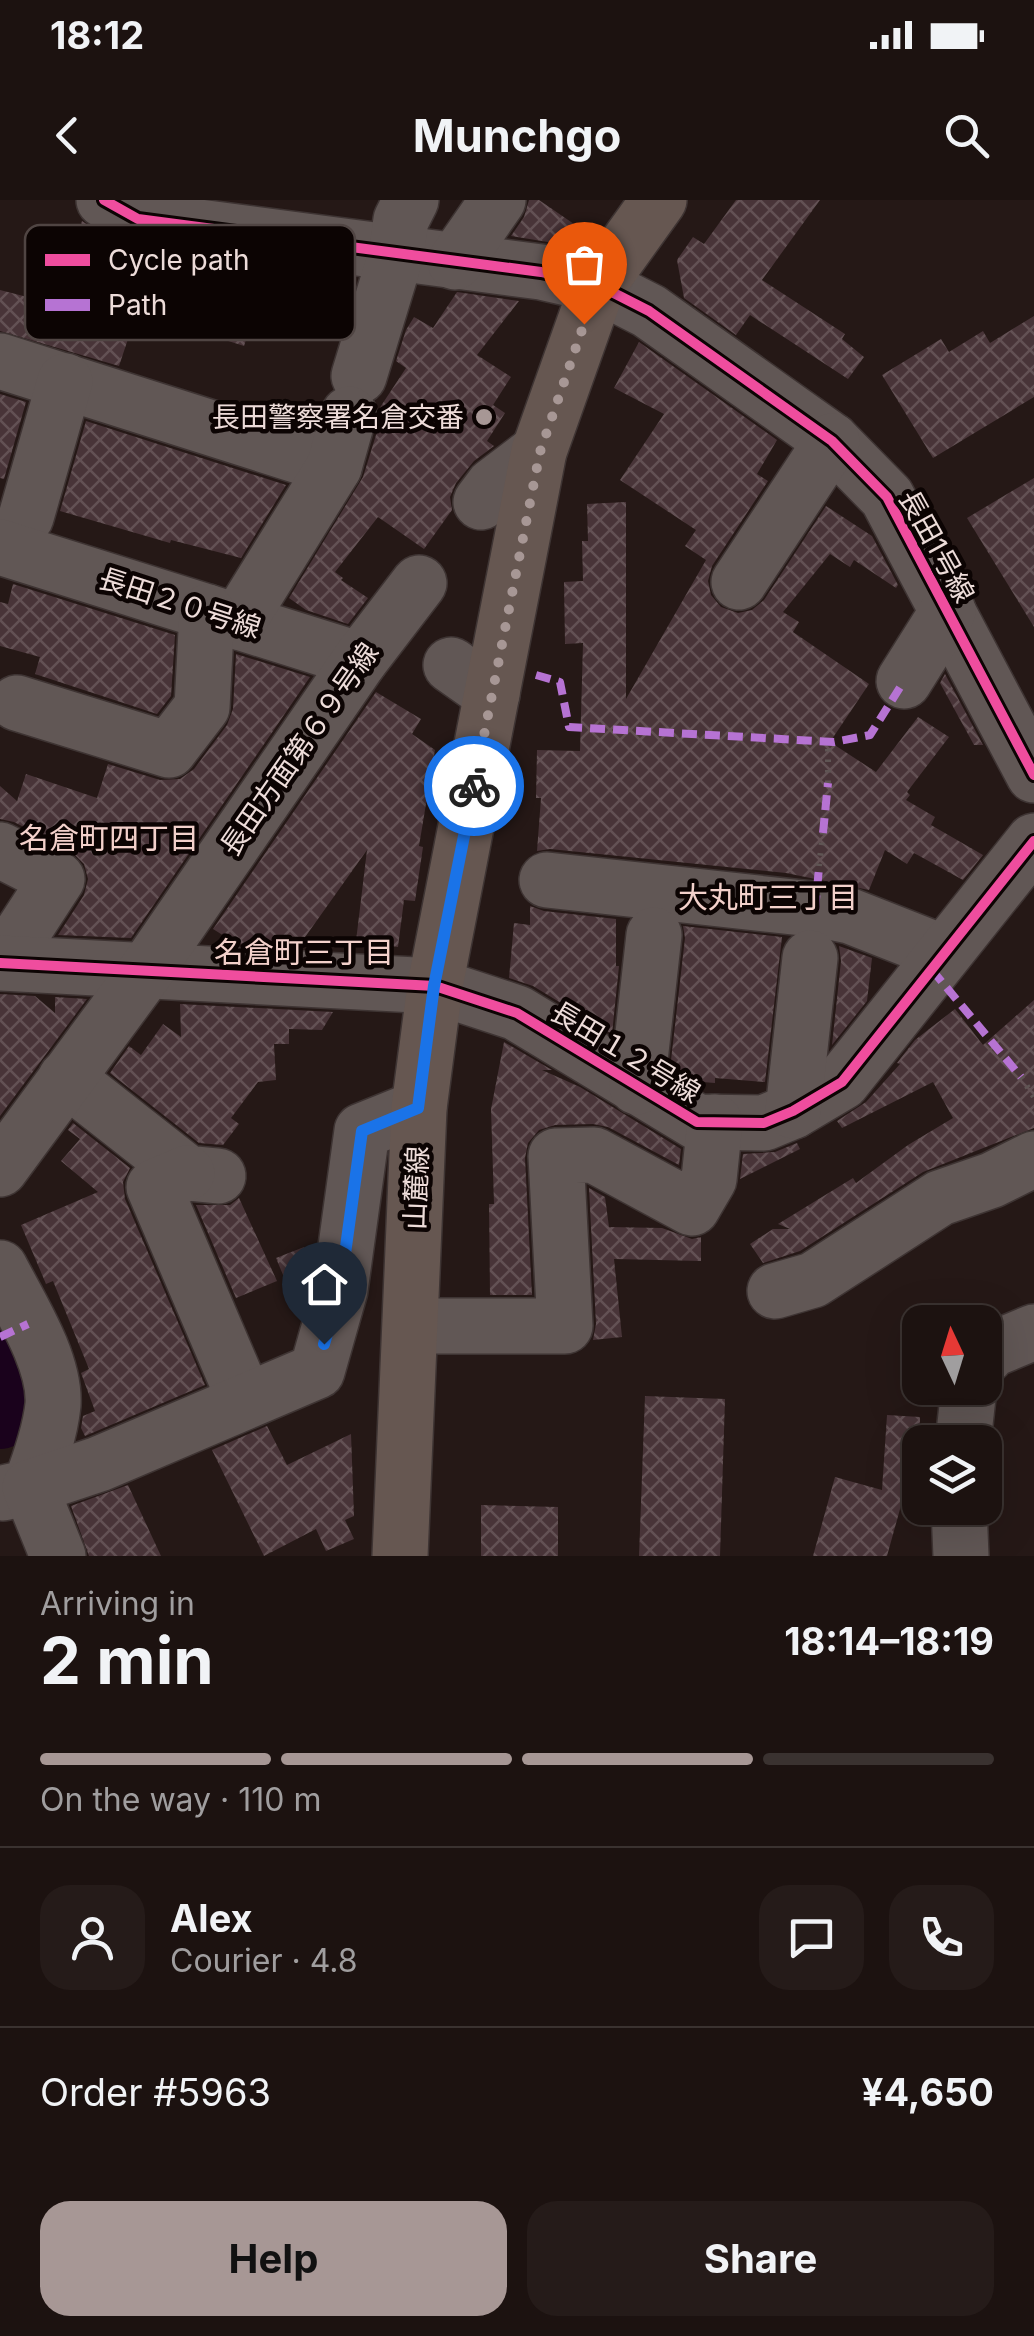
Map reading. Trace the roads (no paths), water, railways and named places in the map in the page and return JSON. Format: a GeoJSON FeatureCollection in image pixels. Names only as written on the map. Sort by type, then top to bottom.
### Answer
{"type":"FeatureCollection","features":[{"type":"Feature","properties":{"kind":"main road","name":"山麓線"},"geometry":{"type":"LineString","coordinates":[[400,1556],[418,1108],[472,679],[540,452],[598,285],[659,200]]}},
{"type":"Feature","properties":{"kind":"street","name":"長田1号線"},"geometry":{"type":"LineString","coordinates":[[104,200],[138,219],[182,225]]}},
{"type":"Feature","properties":{"kind":"street"},"geometry":{"type":"LineString","coordinates":[[17,704],[169,750],[202,706],[223,617],[334,467],[396,254],[401,220],[411,200]]}},
{"type":"Feature","properties":{"kind":"street"},"geometry":{"type":"LineString","coordinates":[[454,262],[498,200]]}},
{"type":"Feature","properties":{"kind":"street","name":"長田1号線"},"geometry":{"type":"LineString","coordinates":[[355,248],[541,272],[598,285],[649,311],[832,442],[888,497],[1034,774]]}},
{"type":"Feature","properties":{"kind":"street"},"geometry":{"type":"LineString","coordinates":[[0,361],[334,467]]}},
{"type":"Feature","properties":{"kind":"street"},"geometry":{"type":"LineString","coordinates":[[13,532],[65,381]]}},
{"type":"Feature","properties":{"kind":"street"},"geometry":{"type":"LineString","coordinates":[[739,582],[832,442]]}},
{"type":"Feature","properties":{"kind":"street"},"geometry":{"type":"LineString","coordinates":[[480,502],[493,486],[540,452]]}},
{"type":"Feature","properties":{"kind":"street","name":"長田２０号線"},"geometry":{"type":"LineString","coordinates":[[13,532],[223,617],[389,622]]}},
{"type":"Feature","properties":{"kind":"street"},"geometry":{"type":"LineString","coordinates":[[904,681],[948,610]]}},
{"type":"Feature","properties":{"kind":"street","name":"長田方面第６９号線"},"geometry":{"type":"LineString","coordinates":[[0,1169],[146,971],[389,622]]}},
{"type":"Feature","properties":{"kind":"street","name":"長田１２号線"},"geometry":{"type":"LineString","coordinates":[[2,962],[434,986],[517,1013],[697,1122],[764,1122],[793,1111],[842,1082],[1034,840]]}},
{"type":"Feature","properties":{"kind":"street"},"geometry":{"type":"LineString","coordinates":[[0,850],[57,879],[2,962]]}},
{"type":"Feature","properties":{"kind":"street"},"geometry":{"type":"LineString","coordinates":[[547,880],[821,910],[850,916],[944,953]]}},
{"type":"Feature","properties":{"kind":"street"},"geometry":{"type":"LineString","coordinates":[[637,1087],[654,934]]}},
{"type":"Feature","properties":{"kind":"street"},"geometry":{"type":"LineString","coordinates":[[793,1111],[810,958]]}},
{"type":"Feature","properties":{"kind":"street"},"geometry":{"type":"LineString","coordinates":[[66,1078],[203,1174],[154,1188],[245,1400]]}},
{"type":"Feature","properties":{"kind":"street"},"geometry":{"type":"LineString","coordinates":[[15,1490],[98,1464],[317,1370],[340,1290],[362,1131],[418,1108]]}},
{"type":"Feature","properties":{"kind":"street"},"geometry":{"type":"LineString","coordinates":[[411,1326],[565,1326],[556,1156],[594,1155],[692,1208],[709,1179],[715,1122]]}},
{"type":"Feature","properties":{"kind":"street"},"geometry":{"type":"LineString","coordinates":[[775,1292],[813,1280],[940,1198],[992,1180],[1034,1159]]}},
{"type":"Feature","properties":{"kind":"street"},"geometry":{"type":"LineString","coordinates":[[0,1268],[43,1354],[53,1402],[44,1453],[15,1490]]}},
{"type":"Feature","properties":{"kind":"street"},"geometry":{"type":"LineString","coordinates":[[1002,1345],[1034,1332]]}},
{"type":"Feature","properties":{"kind":"street"},"geometry":{"type":"LineString","coordinates":[[15,1490],[58,1556]]}},
{"type":"Feature","properties":{"kind":"street"},"geometry":{"type":"LineString","coordinates":[[960,1525],[961,1556]]}},
{"type":"Feature","properties":{"kind":"waterway"},"geometry":{"type":"LineString","coordinates":[[0,1357],[0,1415]]}},
{"type":"Feature","properties":{"kind":"place","name":"長田警察署名倉交番"},"geometry":{"type":"Point","coordinates":[484,417]}},
{"type":"Feature","properties":{"kind":"district","name":"名倉町四丁目"},"geometry":{"type":"Point","coordinates":[109,838]}},
{"type":"Feature","properties":{"kind":"district","name":"大丸町三丁目"},"geometry":{"type":"Point","coordinates":[768,897]}},
{"type":"Feature","properties":{"kind":"district","name":"名倉町三丁目"},"geometry":{"type":"Point","coordinates":[304,952]}}]}
